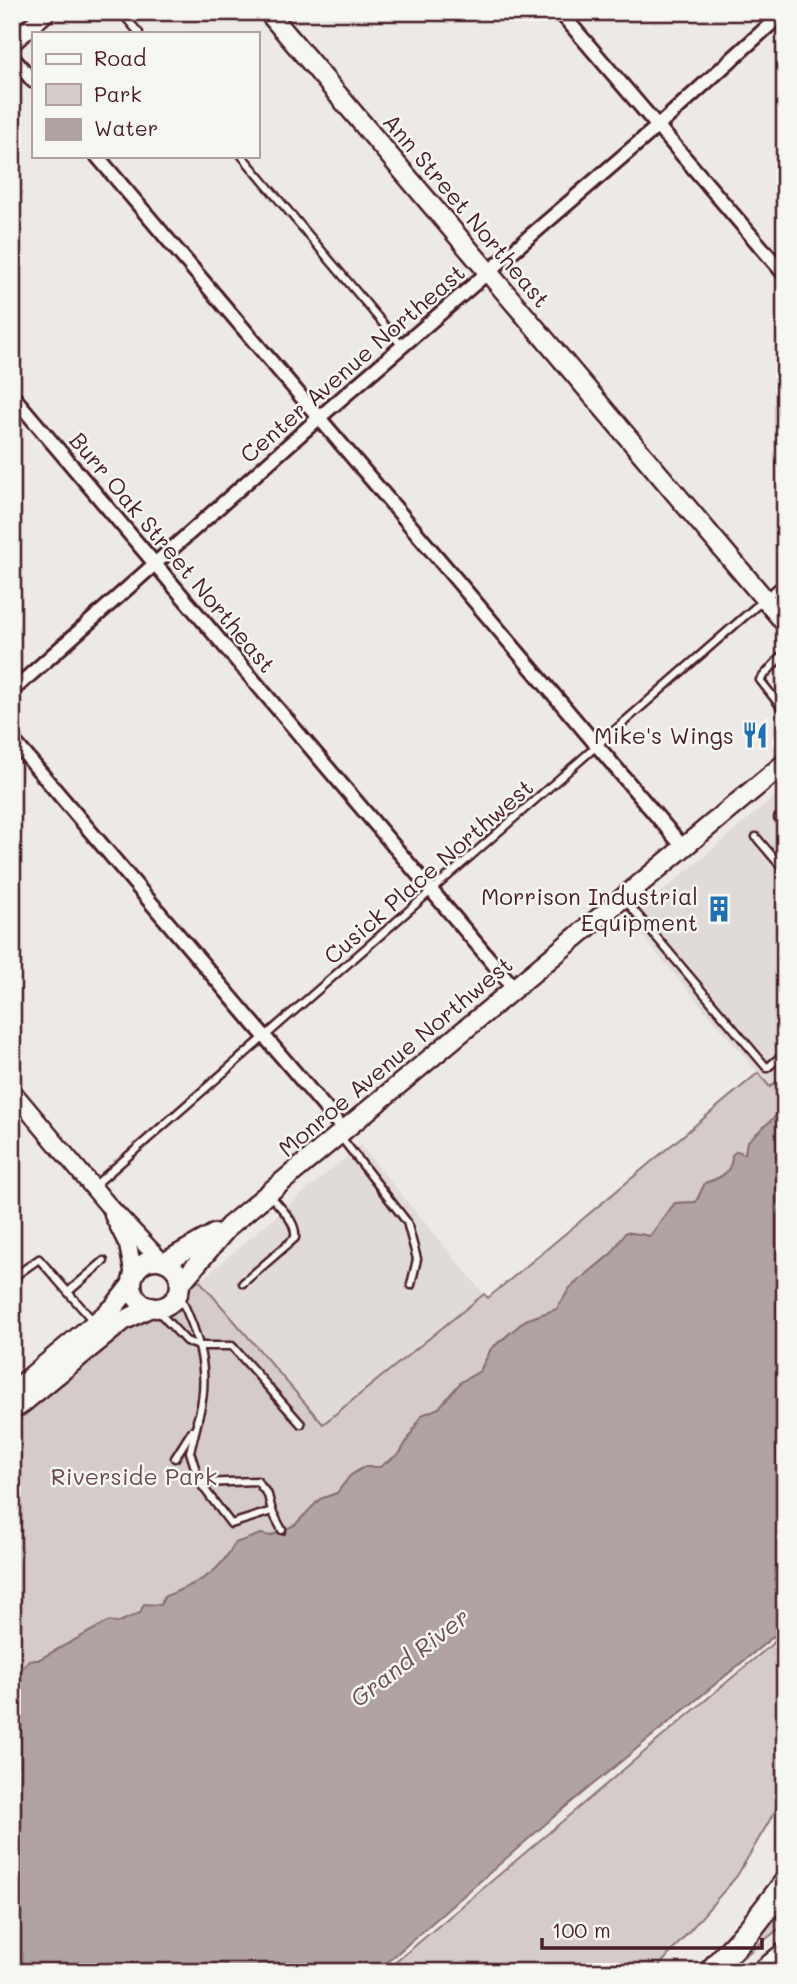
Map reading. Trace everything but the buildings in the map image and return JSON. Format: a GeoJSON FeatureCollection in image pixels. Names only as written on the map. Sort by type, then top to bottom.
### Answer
{"type":"FeatureCollection","features":[{"type":"Feature","properties":{"kind":"highway"},"geometry":{"type":"LineString","coordinates":[[711,1972],[751,1928],[785,1884]]}},
{"type":"Feature","properties":{"kind":"highway"},"geometry":{"type":"LineString","coordinates":[[764,1972],[785,1955]]}},
{"type":"Feature","properties":{"kind":"main road","name":"Ann Street Northeast"},"geometry":{"type":"LineString","coordinates":[[268,12],[785,623]]}},
{"type":"Feature","properties":{"kind":"main road","name":"Monroe Avenue Northwest"},"geometry":{"type":"LineString","coordinates":[[179,1288],[229,1226],[783,766]]}},
{"type":"Feature","properties":{"kind":"main road","name":"Monroe Avenue Northwest"},"geometry":{"type":"LineString","coordinates":[[162,1261],[229,1226]]}},
{"type":"Feature","properties":{"kind":"main road"},"geometry":{"type":"LineString","coordinates":[[12,1392],[100,1329],[153,1307],[166,1305],[179,1288],[176,1270],[162,1261],[147,1262],[100,1329],[19,1406],[12,1408]]}},
{"type":"Feature","properties":{"kind":"main road"},"geometry":{"type":"LineString","coordinates":[[133,1280],[140,1301],[153,1307]]}},
{"type":"Feature","properties":{"kind":"street"},"geometry":{"type":"LineString","coordinates":[[12,43],[47,12]]}},
{"type":"Feature","properties":{"kind":"street"},"geometry":{"type":"LineString","coordinates":[[560,12],[785,275]]}},
{"type":"Feature","properties":{"kind":"street","name":"Center Avenue Northeast"},"geometry":{"type":"LineString","coordinates":[[12,691],[321,416],[658,127],[784,12]]}},
{"type":"Feature","properties":{"kind":"street"},"geometry":{"type":"LineString","coordinates":[[12,57],[32,80]]}},
{"type":"Feature","properties":{"kind":"street"},"geometry":{"type":"LineString","coordinates":[[99,158],[321,416],[683,847]]}},
{"type":"Feature","properties":{"kind":"street","name":"Burr Oak Street Northeast"},"geometry":{"type":"LineString","coordinates":[[12,395],[514,988]]}},
{"type":"Feature","properties":{"kind":"street"},"geometry":{"type":"LineString","coordinates":[[12,739],[266,1037],[342,1132]]}},
{"type":"Feature","properties":{"kind":"street"},"geometry":{"type":"LineString","coordinates":[[12,1091],[107,1204],[162,1261]]}},
{"type":"Feature","properties":{"kind":"street"},"geometry":{"type":"LineString","coordinates":[[107,1204],[128,1245],[133,1280]]}},
{"type":"Feature","properties":{"kind":"lane"},"geometry":{"type":"LineString","coordinates":[[121,12],[138,32]]}},
{"type":"Feature","properties":{"kind":"lane"},"geometry":{"type":"LineString","coordinates":[[244,158],[402,346]]}},
{"type":"Feature","properties":{"kind":"lane","name":"Cusick Place Northwest"},"geometry":{"type":"LineString","coordinates":[[93,1187],[785,581]]}},
{"type":"Feature","properties":{"kind":"lane"},"geometry":{"type":"LineString","coordinates":[[785,652],[760,680],[785,712]]}},
{"type":"Feature","properties":{"kind":"lane"},"geometry":{"type":"LineString","coordinates":[[778,818],[785,826]]}},
{"type":"Feature","properties":{"kind":"lane"},"geometry":{"type":"LineString","coordinates":[[756,837],[785,871]]}},
{"type":"Feature","properties":{"kind":"lane"},"geometry":{"type":"LineString","coordinates":[[623,898],[767,1068],[785,1053]]}},
{"type":"Feature","properties":{"kind":"lane"},"geometry":{"type":"LineString","coordinates":[[342,1132],[407,1222],[417,1259],[411,1285]]}},
{"type":"Feature","properties":{"kind":"lane"},"geometry":{"type":"LineString","coordinates":[[243,1283],[295,1238],[296,1230],[290,1219],[269,1193]]}},
{"type":"Feature","properties":{"kind":"lane"},"geometry":{"type":"LineString","coordinates":[[12,1278],[39,1259],[100,1329]]}},
{"type":"Feature","properties":{"kind":"lane"},"geometry":{"type":"LineString","coordinates":[[68,1292],[104,1261]]}},
{"type":"Feature","properties":{"kind":"lane"},"geometry":{"type":"LineString","coordinates":[[179,1288],[197,1332],[205,1378],[190,1452],[200,1483],[230,1524],[272,1511]]}},
{"type":"Feature","properties":{"kind":"lane"},"geometry":{"type":"LineString","coordinates":[[153,1307],[186,1341],[199,1346],[232,1346],[301,1424]]}},
{"type":"Feature","properties":{"kind":"lane"},"geometry":{"type":"LineString","coordinates":[[175,1458],[198,1420]]}},
{"type":"Feature","properties":{"kind":"lane"},"geometry":{"type":"LineString","coordinates":[[200,1483],[257,1481],[268,1495],[272,1511],[282,1530]]}},
{"type":"Feature","properties":{"kind":"shaded area"},"geometry":{"type":"Polygon","coordinates":[[[785,788],[785,1075],[770,1087],[629,920],[785,788]]]}},
{"type":"Feature","properties":{"kind":"shaded area"},"geometry":{"type":"Polygon","coordinates":[[[360,1145],[484,1294],[323,1424],[200,1281],[360,1145]]]}},
{"type":"Feature","properties":{"kind":"green space","name":"Riverside Park"},"geometry":{"type":"Polygon","coordinates":[[[758,1073],[770,1087],[785,1075],[785,1120],[773,1122],[747,1142],[745,1154],[733,1155],[728,1170],[721,1177],[705,1183],[696,1202],[675,1203],[650,1236],[626,1232],[612,1253],[570,1288],[557,1309],[526,1320],[491,1349],[480,1371],[461,1382],[439,1408],[422,1415],[400,1453],[380,1467],[364,1467],[350,1476],[337,1493],[320,1499],[295,1525],[270,1536],[235,1543],[214,1571],[164,1597],[161,1605],[38,1660],[29,1660],[12,1682],[12,1420],[123,1327],[171,1309],[192,1282],[200,1281],[323,1424],[484,1294],[488,1298],[758,1073]]]}},
{"type":"Feature","properties":{"kind":"green space"},"geometry":{"type":"Polygon","coordinates":[[[785,1633],[785,1794],[737,1876],[654,1972],[384,1972],[785,1633]]]}},
{"type":"Feature","properties":{"kind":"green space"},"geometry":{"type":"Polygon","coordinates":[[[785,1897],[785,1924],[737,1962],[735,1958],[785,1897]]]}},
{"type":"Feature","properties":{"kind":"water","name":"Grand River"},"geometry":{"type":"Polygon","coordinates":[[[778,1114],[785,1120],[785,1627],[557,1814],[376,1972],[12,1972],[12,1682],[29,1660],[38,1660],[109,1621],[117,1623],[140,1613],[144,1604],[161,1605],[164,1597],[214,1571],[235,1543],[261,1534],[271,1536],[295,1525],[320,1499],[337,1493],[350,1476],[364,1467],[380,1467],[400,1453],[422,1415],[439,1408],[461,1382],[480,1371],[491,1349],[526,1320],[557,1309],[570,1288],[612,1253],[626,1232],[650,1236],[675,1203],[696,1202],[705,1183],[724,1174],[730,1166],[732,1155],[737,1151],[745,1154],[747,1142],[778,1114]]]}},
{"type":"Feature","properties":{"kind":"place","name":"Mike's Wings"},"geometry":{"type":"Point","coordinates":[755,735]}},
{"type":"Feature","properties":{"kind":"place","name":"Morrison Industrial Equipment"},"geometry":{"type":"Point","coordinates":[719,909]}}]}
